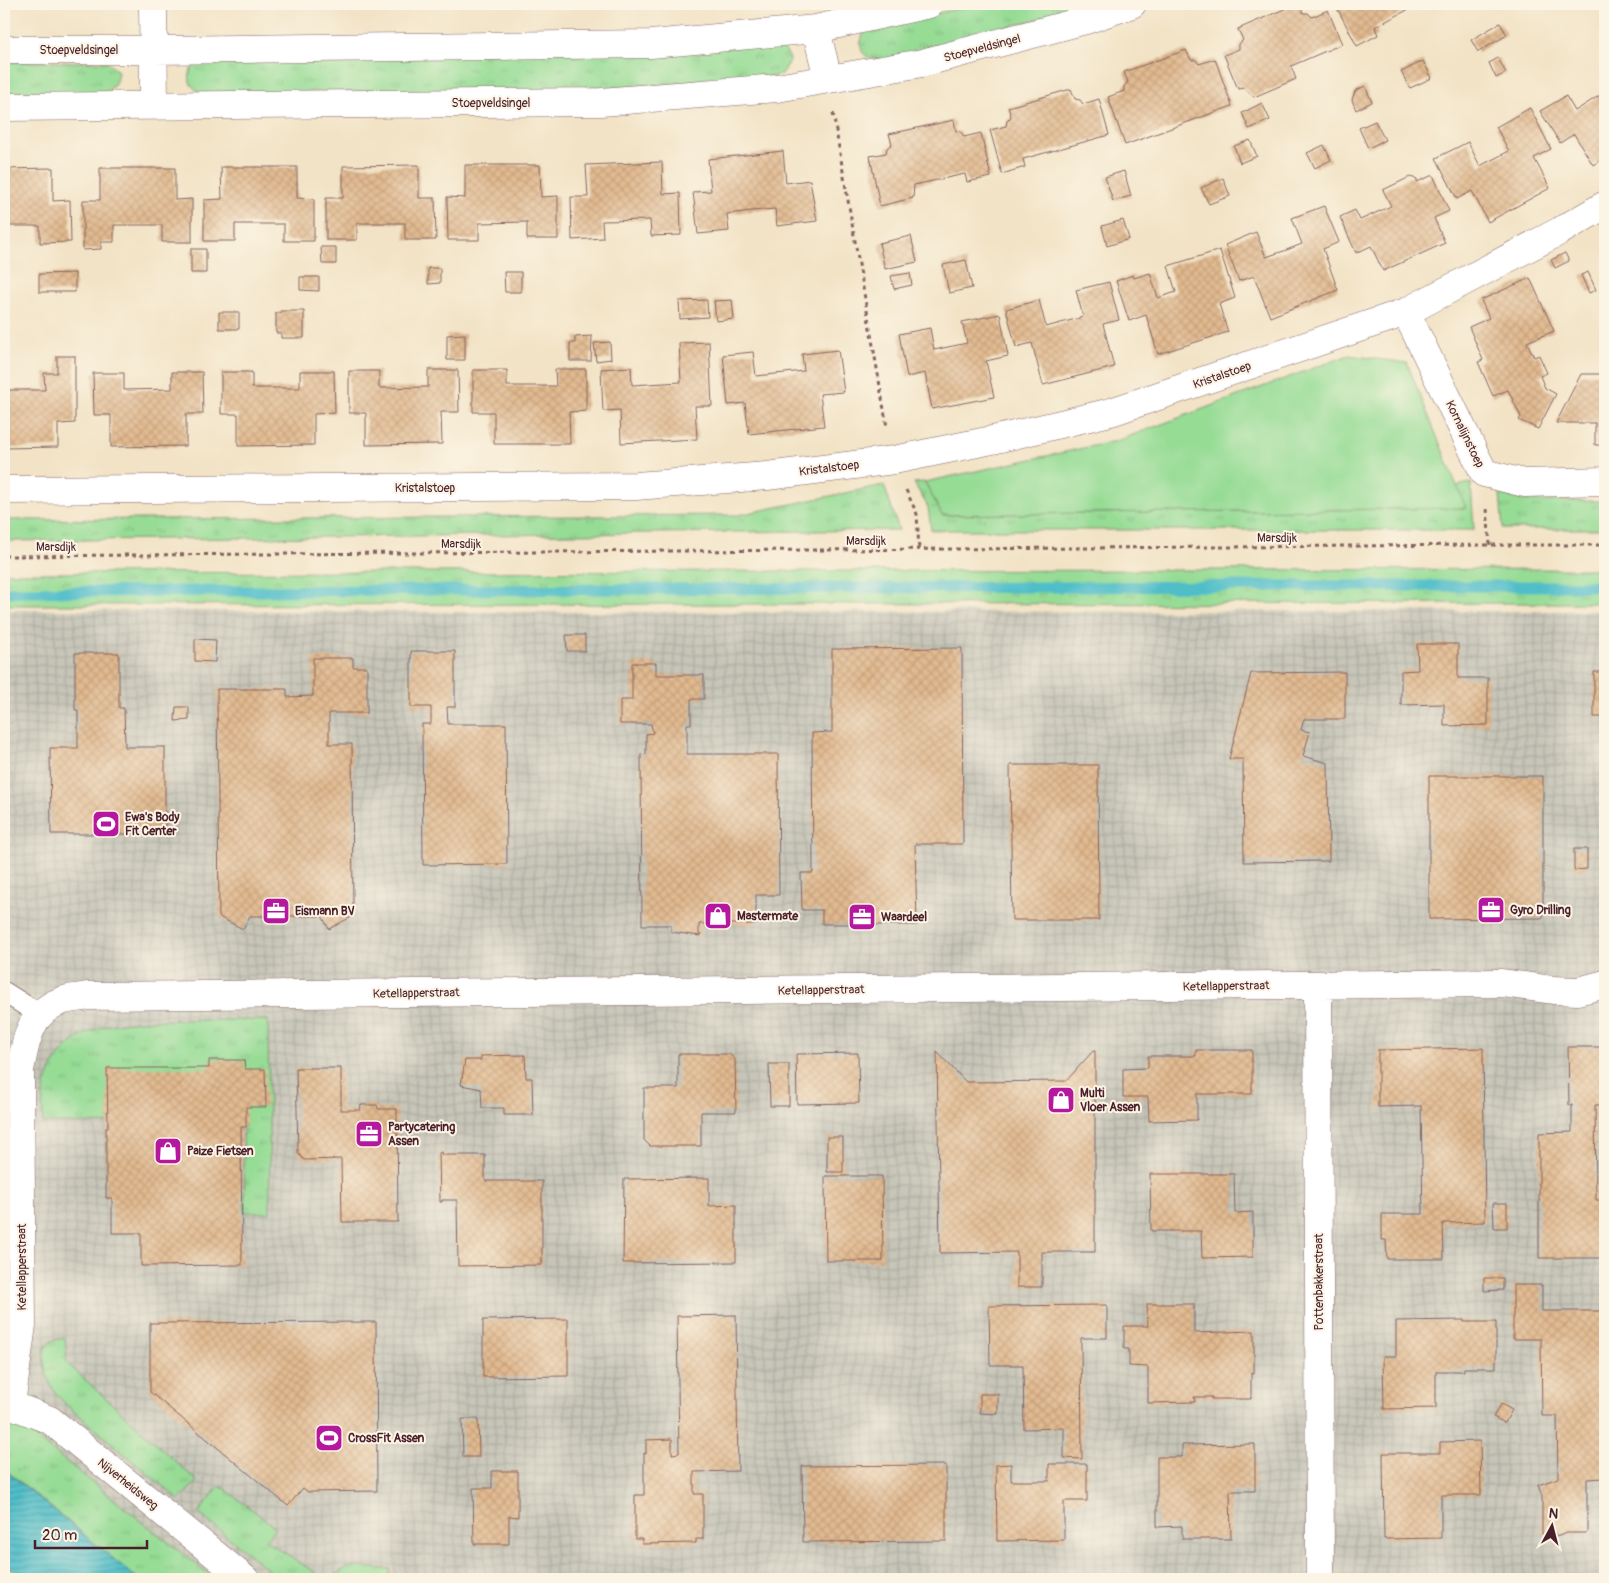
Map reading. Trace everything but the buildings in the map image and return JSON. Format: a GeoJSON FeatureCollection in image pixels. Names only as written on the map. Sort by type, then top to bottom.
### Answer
{"type":"FeatureCollection","features":[{"type":"Feature","properties":{"kind":"street"},"geometry":{"type":"LineString","coordinates":[[154,4],[154,104]]}},
{"type":"Feature","properties":{"kind":"street","name":"Stoepveldsingel"},"geometry":{"type":"LineString","coordinates":[[4,50],[651,44],[816,29],[929,4]]}},
{"type":"Feature","properties":{"kind":"street","name":"Stoepveldsingel"},"geometry":{"type":"LineString","coordinates":[[4,107],[154,104],[600,102],[778,88],[922,63],[1086,20],[1132,4]]}},
{"type":"Feature","properties":{"kind":"street"},"geometry":{"type":"LineString","coordinates":[[816,29],[828,79]]}},
{"type":"Feature","properties":{"kind":"street","name":"Kristalstoep"},"geometry":{"type":"LineString","coordinates":[[4,490],[636,486],[767,476],[894,460],[997,439],[1111,412],[1406,312],[1560,231],[1605,205]]}},
{"type":"Feature","properties":{"kind":"street","name":"Kornalijnstoep"},"geometry":{"type":"LineString","coordinates":[[1406,312],[1484,473],[1524,483],[1605,481]]}},
{"type":"Feature","properties":{"kind":"street","name":"Ketellapperstraat"},"geometry":{"type":"LineString","coordinates":[[8,1403],[22,1326],[20,1070],[26,1037],[39,1014],[61,1000],[88,996],[1502,982],[1553,990],[1578,991],[1605,984]]}},
{"type":"Feature","properties":{"kind":"street","name":"Pottenbakkerstraat"},"geometry":{"type":"LineString","coordinates":[[1318,985],[1320,1579]]}},
{"type":"Feature","properties":{"kind":"street","name":"Nijverheidsweg"},"geometry":{"type":"LineString","coordinates":[[8,1403],[50,1420],[245,1579]]}},
{"type":"Feature","properties":{"kind":"lane"},"geometry":{"type":"LineString","coordinates":[[4,992],[39,1014]]}},
{"type":"Feature","properties":{"kind":"path"},"geometry":{"type":"LineString","coordinates":[[828,79],[894,460],[901,481],[917,514],[919,550]]}},
{"type":"Feature","properties":{"kind":"path","name":"Marsdijk"},"geometry":{"type":"LineString","coordinates":[[4,556],[1480,545],[1605,546]]}},
{"type":"Feature","properties":{"kind":"shaded area"},"geometry":{"type":"Polygon","coordinates":[[[4,610],[451,612],[1605,611],[1605,1579],[4,1579],[4,610]]]}},
{"type":"Feature","properties":{"kind":"green space"},"geometry":{"type":"Polygon","coordinates":[[[978,4],[1087,4],[883,60],[870,58],[862,52],[861,42],[865,30],[978,4]]]}},
{"type":"Feature","properties":{"kind":"green space"},"geometry":{"type":"Polygon","coordinates":[[[776,45],[784,49],[790,58],[784,72],[776,76],[598,89],[201,93],[194,88],[189,79],[192,67],[204,61],[776,45]]]}},
{"type":"Feature","properties":{"kind":"green space"},"geometry":{"type":"Polygon","coordinates":[[[4,62],[107,62],[118,71],[114,84],[105,93],[4,93],[4,62]]]}},
{"type":"Feature","properties":{"kind":"green space"},"geometry":{"type":"Polygon","coordinates":[[[1349,355],[1407,363],[1466,508],[942,515],[925,482],[1116,441],[1349,355]]]}},
{"type":"Feature","properties":{"kind":"green space"},"geometry":{"type":"Polygon","coordinates":[[[925,482],[942,515],[1465,508],[1456,486],[1471,483],[1474,530],[931,530],[928,507],[914,483],[925,482]]]}},
{"type":"Feature","properties":{"kind":"green space"},"geometry":{"type":"Polygon","coordinates":[[[884,485],[899,530],[4,541],[4,520],[738,515],[884,485]]]}},
{"type":"Feature","properties":{"kind":"green space"},"geometry":{"type":"Polygon","coordinates":[[[1500,494],[1521,500],[1605,501],[1605,529],[1503,529],[1500,494]]]}},
{"type":"Feature","properties":{"kind":"green space"},"geometry":{"type":"Polygon","coordinates":[[[1605,569],[1605,603],[4,605],[4,573],[1605,569]]]}},
{"type":"Feature","properties":{"kind":"green space"},"geometry":{"type":"Polygon","coordinates":[[[268,1020],[270,1213],[245,1212],[243,1124],[43,1123],[44,1092],[54,1064],[65,1049],[78,1038],[92,1031],[125,1022],[268,1020]]]}},
{"type":"Feature","properties":{"kind":"green space"},"geometry":{"type":"Polygon","coordinates":[[[65,1338],[67,1363],[197,1481],[179,1500],[66,1405],[56,1393],[46,1372],[44,1352],[50,1342],[65,1338]]]}},
{"type":"Feature","properties":{"kind":"green space"},"geometry":{"type":"Polygon","coordinates":[[[4,1420],[25,1429],[215,1579],[138,1579],[7,1471],[4,1471],[4,1420]]]}},
{"type":"Feature","properties":{"kind":"green space"},"geometry":{"type":"Polygon","coordinates":[[[220,1485],[276,1528],[265,1540],[325,1579],[280,1579],[198,1513],[220,1485]]]}},
{"type":"Feature","properties":{"kind":"green space"},"geometry":{"type":"Polygon","coordinates":[[[4,1565],[32,1579],[4,1579],[4,1565]]]}},
{"type":"Feature","properties":{"kind":"green space"},"geometry":{"type":"Polygon","coordinates":[[[348,1567],[390,1569],[389,1579],[328,1579],[348,1567]]]}},
{"type":"Feature","properties":{"kind":"water"},"geometry":{"type":"Polygon","coordinates":[[[4,1471],[138,1579],[32,1579],[4,1565],[4,1471]]]}},
{"type":"Feature","properties":{"kind":"waterway"},"geometry":{"type":"LineString","coordinates":[[4,592],[1605,586]]}},
{"type":"Feature","properties":{"kind":"place","name":"Ewa's Body Fit Center"},"geometry":{"type":"Point","coordinates":[106,824]}},
{"type":"Feature","properties":{"kind":"place","name":"Gyro Drilling"},"geometry":{"type":"Point","coordinates":[1491,910]}},
{"type":"Feature","properties":{"kind":"place","name":"Eismann BV"},"geometry":{"type":"Point","coordinates":[276,911]}},
{"type":"Feature","properties":{"kind":"place","name":"Mastermate"},"geometry":{"type":"Point","coordinates":[718,916]}},
{"type":"Feature","properties":{"kind":"place","name":"Waardeel"},"geometry":{"type":"Point","coordinates":[862,917]}},
{"type":"Feature","properties":{"kind":"place","name":"Multi Vloer Assen"},"geometry":{"type":"Point","coordinates":[1061,1100]}},
{"type":"Feature","properties":{"kind":"place","name":"Partycatering Assen"},"geometry":{"type":"Point","coordinates":[369,1134]}},
{"type":"Feature","properties":{"kind":"place","name":"Paize Fietsen"},"geometry":{"type":"Point","coordinates":[168,1151]}},
{"type":"Feature","properties":{"kind":"place","name":"CrossFit Assen"},"geometry":{"type":"Point","coordinates":[329,1438]}}]}
